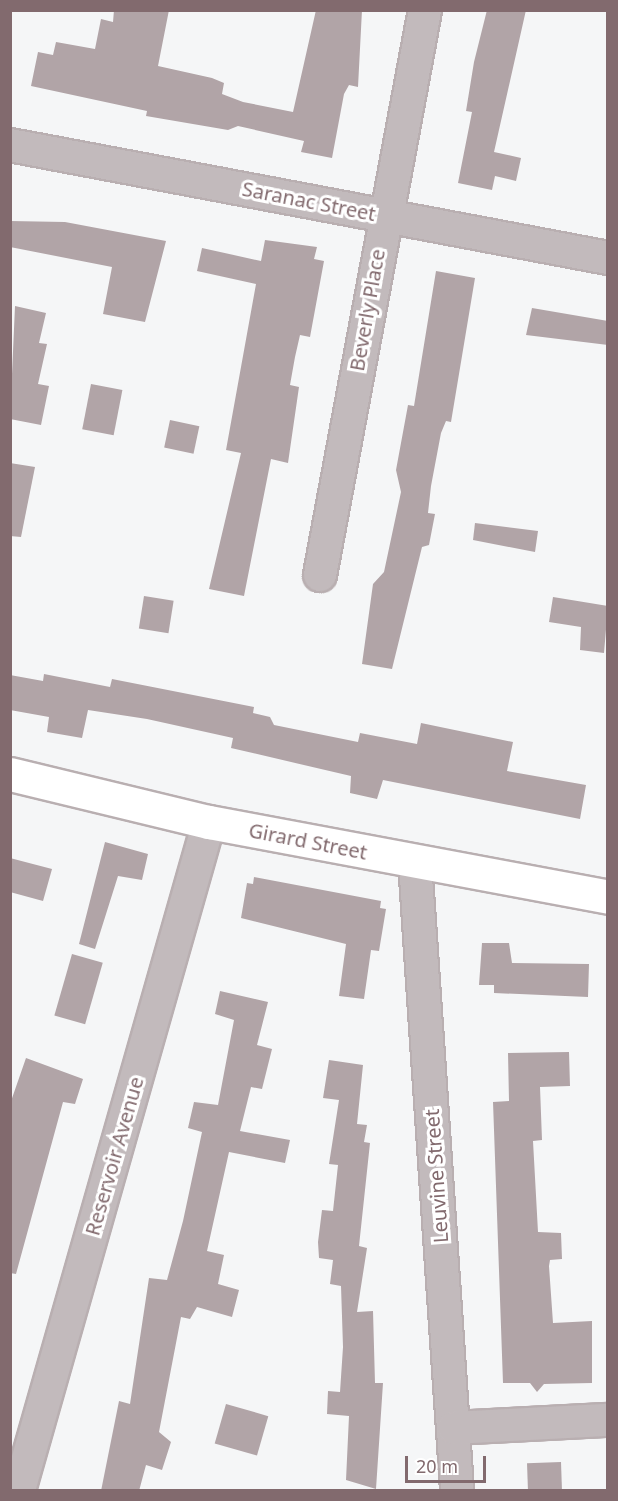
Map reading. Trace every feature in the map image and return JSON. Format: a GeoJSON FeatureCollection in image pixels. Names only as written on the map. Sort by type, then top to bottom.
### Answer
{"type":"FeatureCollection","features":[{"type":"Feature","properties":{"kind":"street","name":"Beverly Place"},"geometry":{"type":"LineString","coordinates":[[320,575],[384,215],[425,10]]}},
{"type":"Feature","properties":{"kind":"street","name":"Saranac Street"},"geometry":{"type":"LineString","coordinates":[[10,145],[608,258]]}},
{"type":"Feature","properties":{"kind":"street","name":"Girard Street"},"geometry":{"type":"LineString","coordinates":[[10,774],[209,822],[608,897]]}},
{"type":"Feature","properties":{"kind":"street","name":"Reservoir Avenue"},"geometry":{"type":"LineString","coordinates":[[19,1491],[209,822]]}},
{"type":"Feature","properties":{"kind":"street","name":"Leuvine Street"},"geometry":{"type":"LineString","coordinates":[[415,862],[457,1491]]}},
{"type":"Feature","properties":{"kind":"street"},"geometry":{"type":"LineString","coordinates":[[454,1428],[608,1420]]}},
{"type":"Feature","properties":{"kind":"building"},"geometry":{"type":"Polygon","coordinates":[[[114,10],[169,10],[158,66],[212,78],[224,83],[222,94],[243,102],[293,112],[316,10],[362,10],[358,87],[349,85],[344,94],[332,158],[301,152],[304,141],[238,126],[228,130],[146,116],[147,111],[31,86],[38,52],[53,55],[56,42],[95,49],[101,19],[113,22],[114,10]]]}},
{"type":"Feature","properties":{"kind":"building"},"geometry":{"type":"Polygon","coordinates":[[[487,10],[526,10],[494,152],[521,158],[516,181],[495,176],[492,190],[458,183],[472,112],[466,111],[474,62],[487,10]]]}},
{"type":"Feature","properties":{"kind":"building"},"geometry":{"type":"Polygon","coordinates":[[[10,221],[65,222],[166,241],[145,322],[103,314],[112,267],[10,247],[10,221]]]}},
{"type":"Feature","properties":{"kind":"building"},"geometry":{"type":"Polygon","coordinates":[[[265,240],[317,247],[314,259],[324,261],[310,337],[300,335],[290,385],[299,387],[288,463],[271,459],[244,596],[209,589],[241,453],[226,450],[256,284],[197,271],[202,248],[261,261],[265,240]]]}},
{"type":"Feature","properties":{"kind":"building"},"geometry":{"type":"Polygon","coordinates":[[[436,271],[475,278],[451,422],[446,421],[441,433],[431,486],[428,513],[435,514],[429,545],[422,547],[392,669],[362,664],[373,584],[384,572],[401,492],[396,470],[408,405],[414,406],[436,271]]]}},
{"type":"Feature","properties":{"kind":"building"},"geometry":{"type":"Polygon","coordinates":[[[15,306],[46,313],[39,343],[47,344],[38,384],[49,386],[41,425],[10,419],[15,306]]]}},
{"type":"Feature","properties":{"kind":"building"},"geometry":{"type":"Polygon","coordinates":[[[532,308],[608,321],[608,345],[526,335],[532,308]]]}},
{"type":"Feature","properties":{"kind":"building"},"geometry":{"type":"Polygon","coordinates":[[[91,384],[122,390],[114,435],[82,429],[91,384]]]}},
{"type":"Feature","properties":{"kind":"building"},"geometry":{"type":"Polygon","coordinates":[[[170,420],[199,426],[194,454],[164,447],[170,420]]]}},
{"type":"Feature","properties":{"kind":"building"},"geometry":{"type":"Polygon","coordinates":[[[10,463],[35,467],[21,537],[10,536],[10,463]]]}},
{"type":"Feature","properties":{"kind":"building"},"geometry":{"type":"Polygon","coordinates":[[[475,523],[538,531],[535,552],[473,540],[475,523]]]}},
{"type":"Feature","properties":{"kind":"building"},"geometry":{"type":"Polygon","coordinates":[[[144,596],[174,601],[168,633],[139,629],[144,596]]]}},
{"type":"Feature","properties":{"kind":"building"},"geometry":{"type":"Polygon","coordinates":[[[553,597],[608,606],[604,653],[580,650],[581,627],[549,622],[553,597]]]}},
{"type":"Feature","properties":{"kind":"building"},"geometry":{"type":"Polygon","coordinates":[[[44,674],[110,687],[112,679],[254,707],[253,713],[270,717],[274,725],[358,742],[360,733],[417,744],[421,723],[513,742],[507,771],[586,785],[580,819],[383,780],[377,799],[350,793],[351,776],[231,748],[233,738],[147,719],[88,710],[82,738],[47,732],[49,717],[10,710],[10,675],[43,681],[44,674]]]}},
{"type":"Feature","properties":{"kind":"building"},"geometry":{"type":"Polygon","coordinates":[[[105,842],[148,854],[142,880],[118,876],[95,949],[79,944],[105,842]]]}},
{"type":"Feature","properties":{"kind":"building"},"geometry":{"type":"Polygon","coordinates":[[[10,858],[52,869],[43,901],[10,892],[10,858]]]}},
{"type":"Feature","properties":{"kind":"building"},"geometry":{"type":"Polygon","coordinates":[[[254,877],[381,901],[380,908],[386,909],[379,951],[371,950],[364,999],[339,996],[346,944],[241,918],[247,883],[253,884],[254,877]]]}},
{"type":"Feature","properties":{"kind":"building"},"geometry":{"type":"Polygon","coordinates":[[[482,943],[509,943],[512,963],[589,964],[588,997],[494,993],[494,985],[479,985],[482,943]]]}},
{"type":"Feature","properties":{"kind":"building"},"geometry":{"type":"Polygon","coordinates":[[[72,954],[103,963],[85,1024],[54,1016],[72,954]]]}},
{"type":"Feature","properties":{"kind":"building"},"geometry":{"type":"Polygon","coordinates":[[[220,991],[268,1002],[257,1045],[272,1049],[262,1089],[251,1087],[240,1131],[290,1140],[285,1163],[229,1152],[207,1251],[224,1255],[218,1284],[239,1290],[232,1317],[197,1307],[190,1319],[181,1317],[159,1432],[171,1442],[162,1470],[146,1465],[139,1491],[101,1491],[119,1401],[130,1404],[149,1278],[167,1280],[183,1221],[202,1132],[188,1128],[194,1102],[218,1105],[234,1020],[215,1014],[220,991]]]}},
{"type":"Feature","properties":{"kind":"building"},"geometry":{"type":"Polygon","coordinates":[[[569,1052],[570,1086],[540,1087],[542,1140],[533,1141],[538,1232],[561,1233],[562,1259],[550,1260],[549,1266],[553,1323],[592,1321],[592,1383],[544,1384],[537,1392],[530,1383],[503,1383],[493,1102],[509,1101],[508,1053],[569,1052]]]}},
{"type":"Feature","properties":{"kind":"building"},"geometry":{"type":"Polygon","coordinates":[[[26,1058],[83,1079],[75,1104],[63,1102],[16,1274],[10,1273],[10,1104],[26,1058]]]}},
{"type":"Feature","properties":{"kind":"building"},"geometry":{"type":"Polygon","coordinates":[[[329,1060],[363,1065],[357,1124],[367,1125],[364,1142],[370,1143],[359,1246],[367,1248],[357,1312],[373,1311],[375,1383],[383,1383],[376,1489],[346,1480],[349,1416],[327,1414],[328,1391],[340,1392],[343,1347],[341,1286],[330,1284],[333,1260],[319,1258],[318,1242],[322,1210],[333,1211],[338,1165],[329,1164],[339,1100],[323,1098],[329,1060]]]}},
{"type":"Feature","properties":{"kind":"building"},"geometry":{"type":"Polygon","coordinates":[[[226,1404],[268,1416],[257,1456],[215,1443],[226,1404]]]}},
{"type":"Feature","properties":{"kind":"building"},"geometry":{"type":"Polygon","coordinates":[[[561,1462],[562,1490],[528,1490],[527,1463],[561,1462]]]}}]}
